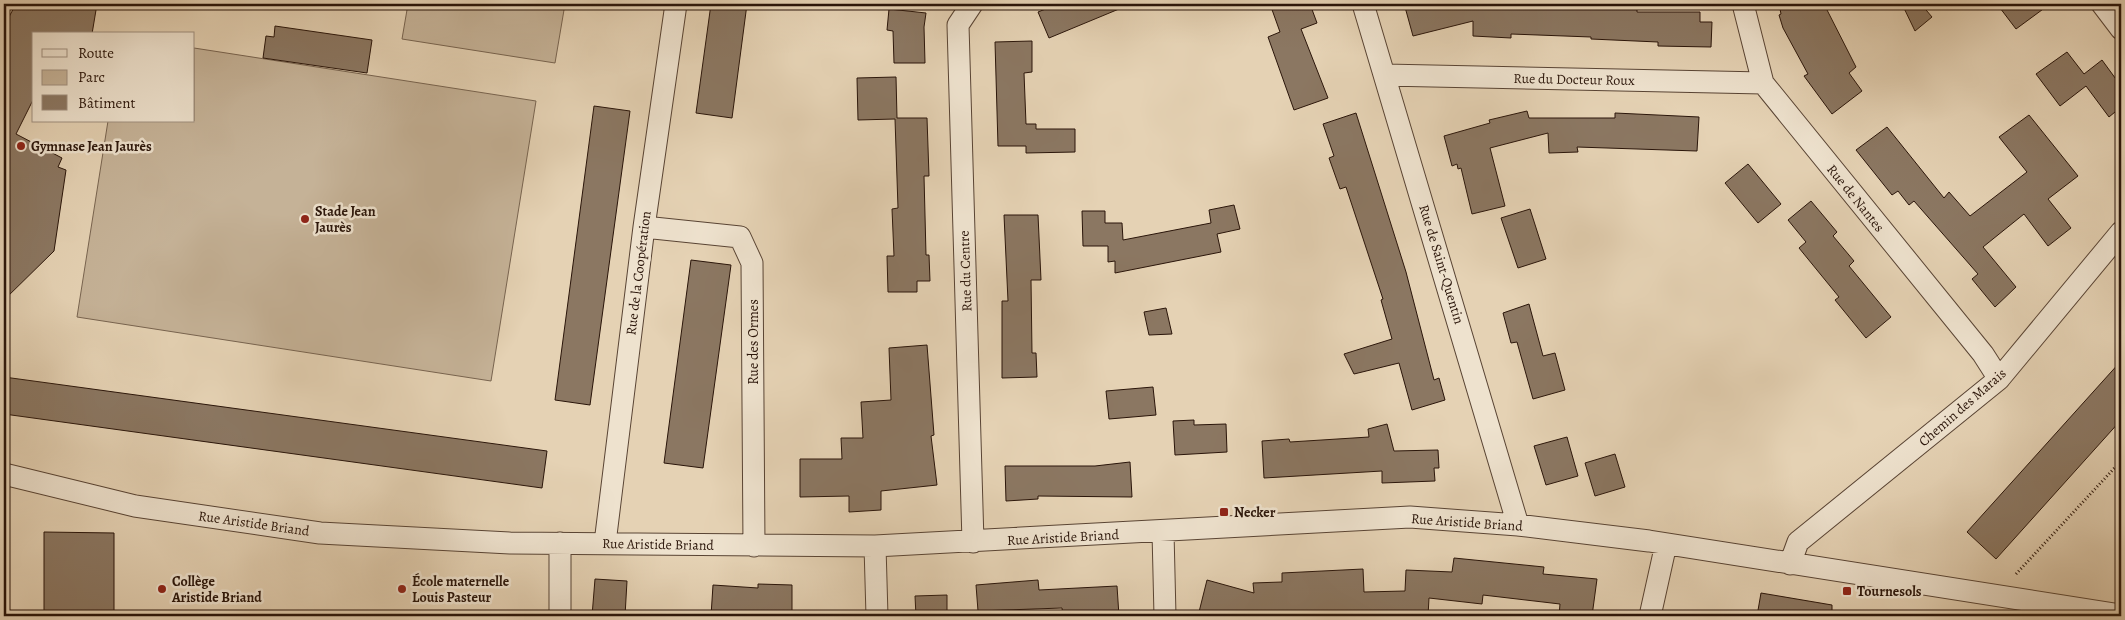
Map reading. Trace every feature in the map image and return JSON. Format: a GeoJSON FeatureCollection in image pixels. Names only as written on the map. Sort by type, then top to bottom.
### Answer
{"type":"FeatureCollection","features":[{"type":"Feature","properties":{"kind":"street","name":"Rue de la Coopération"},"geometry":{"type":"LineString","coordinates":[[604,544],[644,227],[676,4]]}},
{"type":"Feature","properties":{"kind":"street","name":"Rue du Centre"},"geometry":{"type":"LineString","coordinates":[[972,4],[958,25],[973,542]]}},
{"type":"Feature","properties":{"kind":"street","name":"Rue de Saint-Quentin"},"geometry":{"type":"LineString","coordinates":[[1363,4],[1518,525]]}},
{"type":"Feature","properties":{"kind":"street","name":"Rue de Nantes"},"geometry":{"type":"LineString","coordinates":[[1742,4],[1763,83],[1983,354],[1999,379]]}},
{"type":"Feature","properties":{"kind":"street"},"geometry":{"type":"LineString","coordinates":[[2102,4],[2121,29]]}},
{"type":"Feature","properties":{"kind":"street","name":"Rue du Docteur Roux"},"geometry":{"type":"LineString","coordinates":[[1385,75],[1763,83]]}},
{"type":"Feature","properties":{"kind":"street","name":"Rue des Ormes"},"geometry":{"type":"LineString","coordinates":[[644,227],[740,237],[752,263],[754,546]]}},
{"type":"Feature","properties":{"kind":"street","name":"Chemin des Marais"},"geometry":{"type":"LineString","coordinates":[[1790,564],[1798,542],[1999,379],[2121,232]]}},
{"type":"Feature","properties":{"kind":"street","name":"Rue Aristide Briand"},"geometry":{"type":"LineString","coordinates":[[4,474],[135,506],[320,533],[478,542],[875,546],[1163,532],[1410,517],[1518,525],[1666,544],[2121,615]]}},
{"type":"Feature","properties":{"kind":"street"},"geometry":{"type":"LineString","coordinates":[[1163,532],[1165,616]]}},
{"type":"Feature","properties":{"kind":"street"},"geometry":{"type":"LineString","coordinates":[[560,543],[560,616]]}},
{"type":"Feature","properties":{"kind":"street"},"geometry":{"type":"LineString","coordinates":[[1650,616],[1666,544]]}},
{"type":"Feature","properties":{"kind":"street"},"geometry":{"type":"LineString","coordinates":[[875,546],[877,616]]}},
{"type":"Feature","properties":{"kind":"path"},"geometry":{"type":"LineString","coordinates":[[1995,596],[2121,461]]}},
{"type":"Feature","properties":{"kind":"green space"},"geometry":{"type":"Polygon","coordinates":[[[408,4],[565,4],[555,63],[402,39],[408,4]]]}},
{"type":"Feature","properties":{"kind":"green space","name":"Stade Jean Jaurès"},"geometry":{"type":"Polygon","coordinates":[[[195,48],[536,101],[491,381],[77,317],[108,122],[195,122],[195,48]]]}},
{"type":"Feature","properties":{"kind":"building","name":"Gymnase Jean Jaurès"},"geometry":{"type":"Polygon","coordinates":[[[16,4],[97,4],[92,32],[32,32],[32,102],[16,134],[62,158],[58,167],[66,170],[54,251],[4,300],[4,26],[16,4]]]}},
{"type":"Feature","properties":{"kind":"building"},"geometry":{"type":"Polygon","coordinates":[[[711,4],[747,4],[732,118],[696,113],[711,4]]]}},
{"type":"Feature","properties":{"kind":"building"},"geometry":{"type":"Polygon","coordinates":[[[1058,4],[1131,4],[1049,38],[1038,12],[1058,4]]]}},
{"type":"Feature","properties":{"kind":"building"},"geometry":{"type":"Polygon","coordinates":[[[1270,4],[1310,4],[1317,23],[1301,29],[1328,98],[1294,110],[1268,37],[1280,32],[1270,4]]]}},
{"type":"Feature","properties":{"kind":"building"},"geometry":{"type":"Polygon","coordinates":[[[1420,4],[1637,4],[1637,12],[1700,12],[1700,22],[1712,22],[1711,47],[1658,46],[1658,42],[1591,39],[1591,37],[1511,34],[1511,38],[1473,36],[1473,21],[1413,36],[1405,7],[1420,4]]]}},
{"type":"Feature","properties":{"kind":"building"},"geometry":{"type":"Polygon","coordinates":[[[1779,4],[1824,4],[1856,67],[1849,73],[1862,91],[1832,114],[1804,76],[1808,74],[1783,28],[1779,15],[1781,14],[1779,4]]]}},
{"type":"Feature","properties":{"kind":"building"},"geometry":{"type":"Polygon","coordinates":[[[1902,4],[1921,4],[1932,17],[1915,31],[1902,4]]]}},
{"type":"Feature","properties":{"kind":"building"},"geometry":{"type":"Polygon","coordinates":[[[1997,4],[2050,4],[2016,29],[1997,4]]]}},
{"type":"Feature","properties":{"kind":"building"},"geometry":{"type":"Polygon","coordinates":[[[889,9],[926,13],[924,27],[925,63],[894,63],[893,31],[887,30],[889,9]]]}},
{"type":"Feature","properties":{"kind":"building"},"geometry":{"type":"Polygon","coordinates":[[[275,26],[372,40],[367,73],[263,58],[266,36],[274,37],[275,26]]]}},
{"type":"Feature","properties":{"kind":"building"},"geometry":{"type":"Polygon","coordinates":[[[1032,41],[1032,72],[1024,73],[1026,124],[1036,124],[1036,129],[1075,129],[1075,152],[1026,153],[1026,146],[998,146],[995,42],[1032,41]]]}},
{"type":"Feature","properties":{"kind":"building"},"geometry":{"type":"Polygon","coordinates":[[[2067,52],[2084,74],[2102,60],[2121,86],[2121,107],[2109,117],[2086,86],[2060,106],[2036,74],[2067,52]]]}},
{"type":"Feature","properties":{"kind":"building"},"geometry":{"type":"Polygon","coordinates":[[[896,77],[897,118],[927,118],[929,176],[924,176],[926,255],[929,255],[930,281],[917,281],[917,292],[888,292],[887,256],[894,256],[892,209],[898,208],[895,119],[858,120],[857,78],[896,77]]]}},
{"type":"Feature","properties":{"kind":"building"},"geometry":{"type":"Polygon","coordinates":[[[594,106],[630,111],[590,405],[555,400],[594,106]]]}},
{"type":"Feature","properties":{"kind":"building"},"geometry":{"type":"Polygon","coordinates":[[[1527,111],[1529,118],[1615,118],[1615,113],[1699,117],[1697,151],[1577,147],[1578,152],[1549,153],[1548,133],[1490,148],[1505,206],[1472,214],[1461,168],[1458,169],[1457,164],[1452,166],[1444,136],[1490,123],[1489,120],[1527,111]]]}},
{"type":"Feature","properties":{"kind":"building"},"geometry":{"type":"Polygon","coordinates":[[[1356,113],[1406,272],[1434,380],[1439,378],[1445,400],[1412,410],[1399,363],[1354,374],[1344,354],[1392,339],[1381,300],[1383,299],[1346,187],[1340,189],[1329,158],[1334,156],[1323,124],[1356,113]]]}},
{"type":"Feature","properties":{"kind":"building"},"geometry":{"type":"Polygon","coordinates":[[[2029,115],[2078,176],[2048,199],[2071,228],[2048,246],[2024,214],[1983,247],[2016,287],[1995,307],[1972,279],[1978,274],[1914,201],[1909,205],[1898,191],[1892,195],[1856,150],[1887,127],[1944,198],[1949,192],[1970,216],[2027,172],[1999,137],[2029,115]]]}},
{"type":"Feature","properties":{"kind":"building"},"geometry":{"type":"Polygon","coordinates":[[[1748,164],[1781,204],[1758,223],[1725,183],[1748,164]]]}},
{"type":"Feature","properties":{"kind":"building"},"geometry":{"type":"Polygon","coordinates":[[[1811,201],[1837,232],[1833,236],[1854,261],[1849,266],[1891,317],[1866,338],[1835,300],[1839,297],[1799,248],[1806,242],[1788,220],[1811,201]]]}},
{"type":"Feature","properties":{"kind":"building"},"geometry":{"type":"Polygon","coordinates":[[[1234,205],[1240,229],[1217,234],[1221,252],[1115,273],[1115,261],[1108,262],[1108,246],[1083,246],[1082,211],[1105,211],[1105,223],[1122,223],[1123,240],[1211,223],[1209,210],[1234,205]]]}},
{"type":"Feature","properties":{"kind":"building"},"geometry":{"type":"Polygon","coordinates":[[[1530,209],[1546,259],[1518,268],[1501,218],[1530,209]]]}},
{"type":"Feature","properties":{"kind":"building"},"geometry":{"type":"Polygon","coordinates":[[[1004,215],[1038,215],[1041,280],[1031,280],[1032,353],[1036,353],[1037,377],[1002,378],[1002,301],[1008,301],[1004,215]]]}},
{"type":"Feature","properties":{"kind":"building"},"geometry":{"type":"Polygon","coordinates":[[[691,260],[731,265],[703,468],[664,463],[691,260]]]}},
{"type":"Feature","properties":{"kind":"building"},"geometry":{"type":"Polygon","coordinates":[[[1529,304],[1543,356],[1555,353],[1565,390],[1533,399],[1517,342],[1511,343],[1503,313],[1529,304]]]}},
{"type":"Feature","properties":{"kind":"building"},"geometry":{"type":"Polygon","coordinates":[[[1166,308],[1172,334],[1149,335],[1144,312],[1166,308]]]}},
{"type":"Feature","properties":{"kind":"building"},"geometry":{"type":"Polygon","coordinates":[[[927,345],[934,435],[931,436],[937,485],[881,491],[881,510],[849,512],[849,496],[800,497],[800,459],[842,459],[841,438],[863,438],[861,402],[891,400],[889,348],[927,345]]]}},
{"type":"Feature","properties":{"kind":"building"},"geometry":{"type":"Polygon","coordinates":[[[2121,361],[2121,420],[1996,559],[1967,532],[2121,361]]]}},
{"type":"Feature","properties":{"kind":"building"},"geometry":{"type":"Polygon","coordinates":[[[4,377],[547,451],[542,488],[4,414],[4,377]]]}},
{"type":"Feature","properties":{"kind":"building"},"geometry":{"type":"Polygon","coordinates":[[[1153,387],[1156,415],[1109,419],[1106,391],[1153,387]]]}},
{"type":"Feature","properties":{"kind":"building"},"geometry":{"type":"Polygon","coordinates":[[[1194,420],[1194,425],[1226,424],[1227,452],[1175,455],[1173,421],[1194,420]]]}},
{"type":"Feature","properties":{"kind":"building"},"geometry":{"type":"Polygon","coordinates":[[[1387,424],[1394,451],[1438,450],[1439,468],[1434,468],[1435,481],[1382,483],[1382,471],[1264,478],[1262,441],[1289,439],[1290,442],[1369,437],[1368,429],[1387,424]]]}},
{"type":"Feature","properties":{"kind":"building"},"geometry":{"type":"Polygon","coordinates":[[[1567,437],[1578,476],[1546,485],[1534,446],[1567,437]]]}},
{"type":"Feature","properties":{"kind":"building"},"geometry":{"type":"Polygon","coordinates":[[[1615,454],[1625,487],[1595,496],[1585,463],[1615,454]]]}},
{"type":"Feature","properties":{"kind":"building"},"geometry":{"type":"Polygon","coordinates":[[[1130,462],[1132,497],[1038,496],[1038,499],[1006,501],[1005,466],[1095,466],[1130,462]]]}},
{"type":"Feature","properties":{"kind":"building"},"geometry":{"type":"Polygon","coordinates":[[[44,532],[114,533],[114,616],[44,616],[44,532]]]}},
{"type":"Feature","properties":{"kind":"building"},"geometry":{"type":"Polygon","coordinates":[[[1454,558],[1544,567],[1543,574],[1597,579],[1592,616],[1559,616],[1560,604],[1483,595],[1482,604],[1429,598],[1428,616],[1321,616],[1321,614],[1198,616],[1207,580],[1254,593],[1253,583],[1282,582],[1282,573],[1363,569],[1364,592],[1405,591],[1406,570],[1452,572],[1454,558]]]}},
{"type":"Feature","properties":{"kind":"building"},"geometry":{"type":"Polygon","coordinates":[[[595,579],[627,581],[625,616],[592,616],[595,579]]]}},
{"type":"Feature","properties":{"kind":"building"},"geometry":{"type":"Polygon","coordinates":[[[1038,580],[1039,590],[1117,586],[1119,616],[1063,616],[1062,608],[978,611],[976,585],[1038,580]]]}},
{"type":"Feature","properties":{"kind":"building"},"geometry":{"type":"Polygon","coordinates":[[[758,584],[792,585],[792,616],[711,616],[713,585],[758,588],[758,584]]]}},
{"type":"Feature","properties":{"kind":"building"},"geometry":{"type":"Polygon","coordinates":[[[1761,593],[1832,605],[1832,616],[1757,616],[1761,593]]]}},
{"type":"Feature","properties":{"kind":"building"},"geometry":{"type":"Polygon","coordinates":[[[947,595],[947,616],[916,616],[915,596],[947,595]]]}},
{"type":"Feature","properties":{"kind":"place","name":"Gymnase Jean Jaurès"},"geometry":{"type":"Point","coordinates":[21,146]}},
{"type":"Feature","properties":{"kind":"place","name":"Stade Jean Jaurès"},"geometry":{"type":"Point","coordinates":[305,219]}},
{"type":"Feature","properties":{"kind":"place","name":"Necker"},"geometry":{"type":"Point","coordinates":[1224,512]}},
{"type":"Feature","properties":{"kind":"place","name":"Collège Aristide Briand"},"geometry":{"type":"Point","coordinates":[162,589]}},
{"type":"Feature","properties":{"kind":"place","name":"École maternelle Louis Pasteur"},"geometry":{"type":"Point","coordinates":[402,589]}},
{"type":"Feature","properties":{"kind":"place","name":"Tournesols"},"geometry":{"type":"Point","coordinates":[1847,591]}}]}
